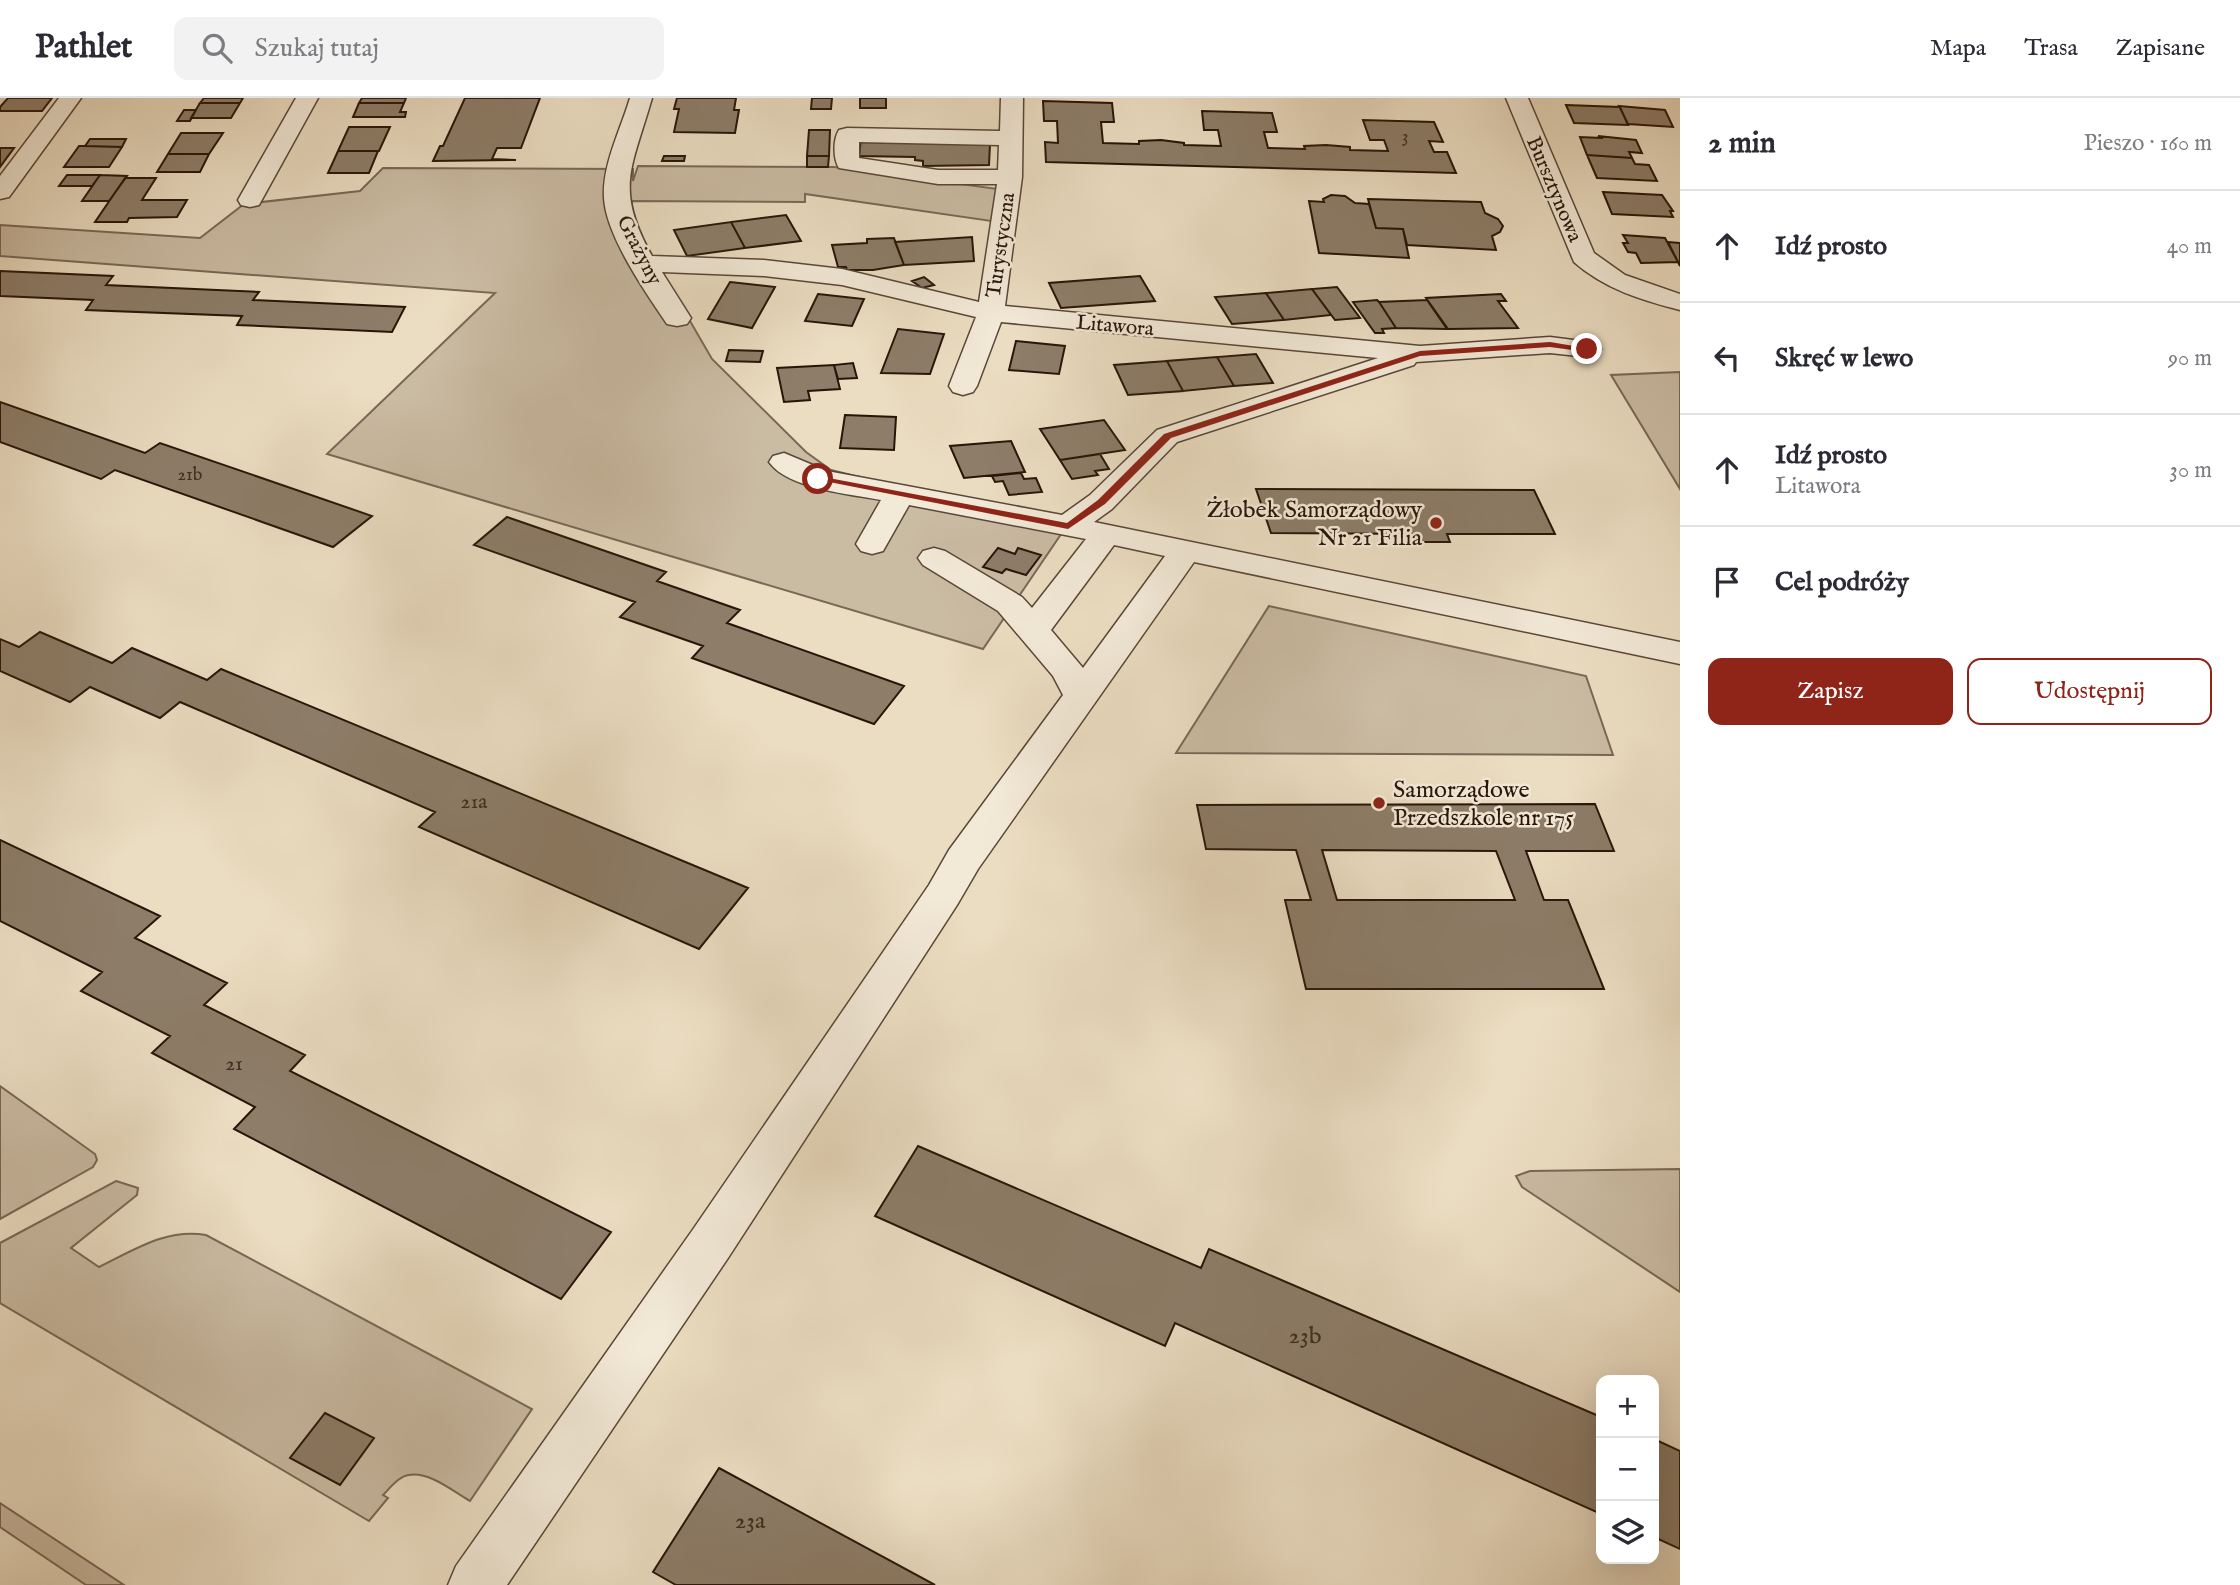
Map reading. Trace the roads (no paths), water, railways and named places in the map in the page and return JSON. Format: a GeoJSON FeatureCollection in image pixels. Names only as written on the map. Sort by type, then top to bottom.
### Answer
{"type":"FeatureCollection","features":[{"type":"Feature","properties":{"kind":"street"},"geometry":{"type":"LineString","coordinates":[[0,192],[70,98]]}},
{"type":"Feature","properties":{"kind":"street"},"geometry":{"type":"LineString","coordinates":[[250,200],[307,98]]}},
{"type":"Feature","properties":{"kind":"street","name":"Grażyny"},"geometry":{"type":"LineString","coordinates":[[641,98],[616,197],[622,222],[677,318]]}},
{"type":"Feature","properties":{"kind":"street","name":"Turystyczna"},"geometry":{"type":"LineString","coordinates":[[963,386],[991,313],[1010,177],[1012,98]]}},
{"type":"Feature","properties":{"kind":"street","name":"Bursztynowa"},"geometry":{"type":"LineString","coordinates":[[1517,98],[1583,257],[1602,275],[1630,287],[1680,302]]}},
{"type":"Feature","properties":{"kind":"street"},"geometry":{"type":"LineString","coordinates":[[1010,177],[938,177],[847,163],[847,135],[1012,138]]}},
{"type":"Feature","properties":{"kind":"street","name":"Litawora"},"geometry":{"type":"LineString","coordinates":[[645,264],[764,268],[842,277],[991,313],[1420,354],[1550,345],[1587,349]]}},
{"type":"Feature","properties":{"kind":"street"},"geometry":{"type":"LineString","coordinates":[[1068,526],[1101,502],[1167,436],[1420,354]]}},
{"type":"Feature","properties":{"kind":"street"},"geometry":{"type":"LineString","coordinates":[[784,462],[818,479],[1068,526],[1680,653]]}},
{"type":"Feature","properties":{"kind":"street"},"geometry":{"type":"LineString","coordinates":[[872,544],[899,495]]}},
{"type":"Feature","properties":{"kind":"street"},"geometry":{"type":"LineString","coordinates":[[1033,630],[1106,534]]}},
{"type":"Feature","properties":{"kind":"street"},"geometry":{"type":"LineString","coordinates":[[475,1585],[711,1243],[943,895],[963,860],[1185,551]]}},
{"type":"Feature","properties":{"kind":"street"},"geometry":{"type":"LineString","coordinates":[[934,558],[1010,604],[1068,671],[1081,696]]}},
{"type":"Feature","properties":{"kind":"place","name":"Żłobek Samorządowy Nr 21 Filia"},"geometry":{"type":"Point","coordinates":[1436,523]}},
{"type":"Feature","properties":{"kind":"place","name":"Samorządowe Przedszkole nr 175"},"geometry":{"type":"Point","coordinates":[1379,803]}}]}
